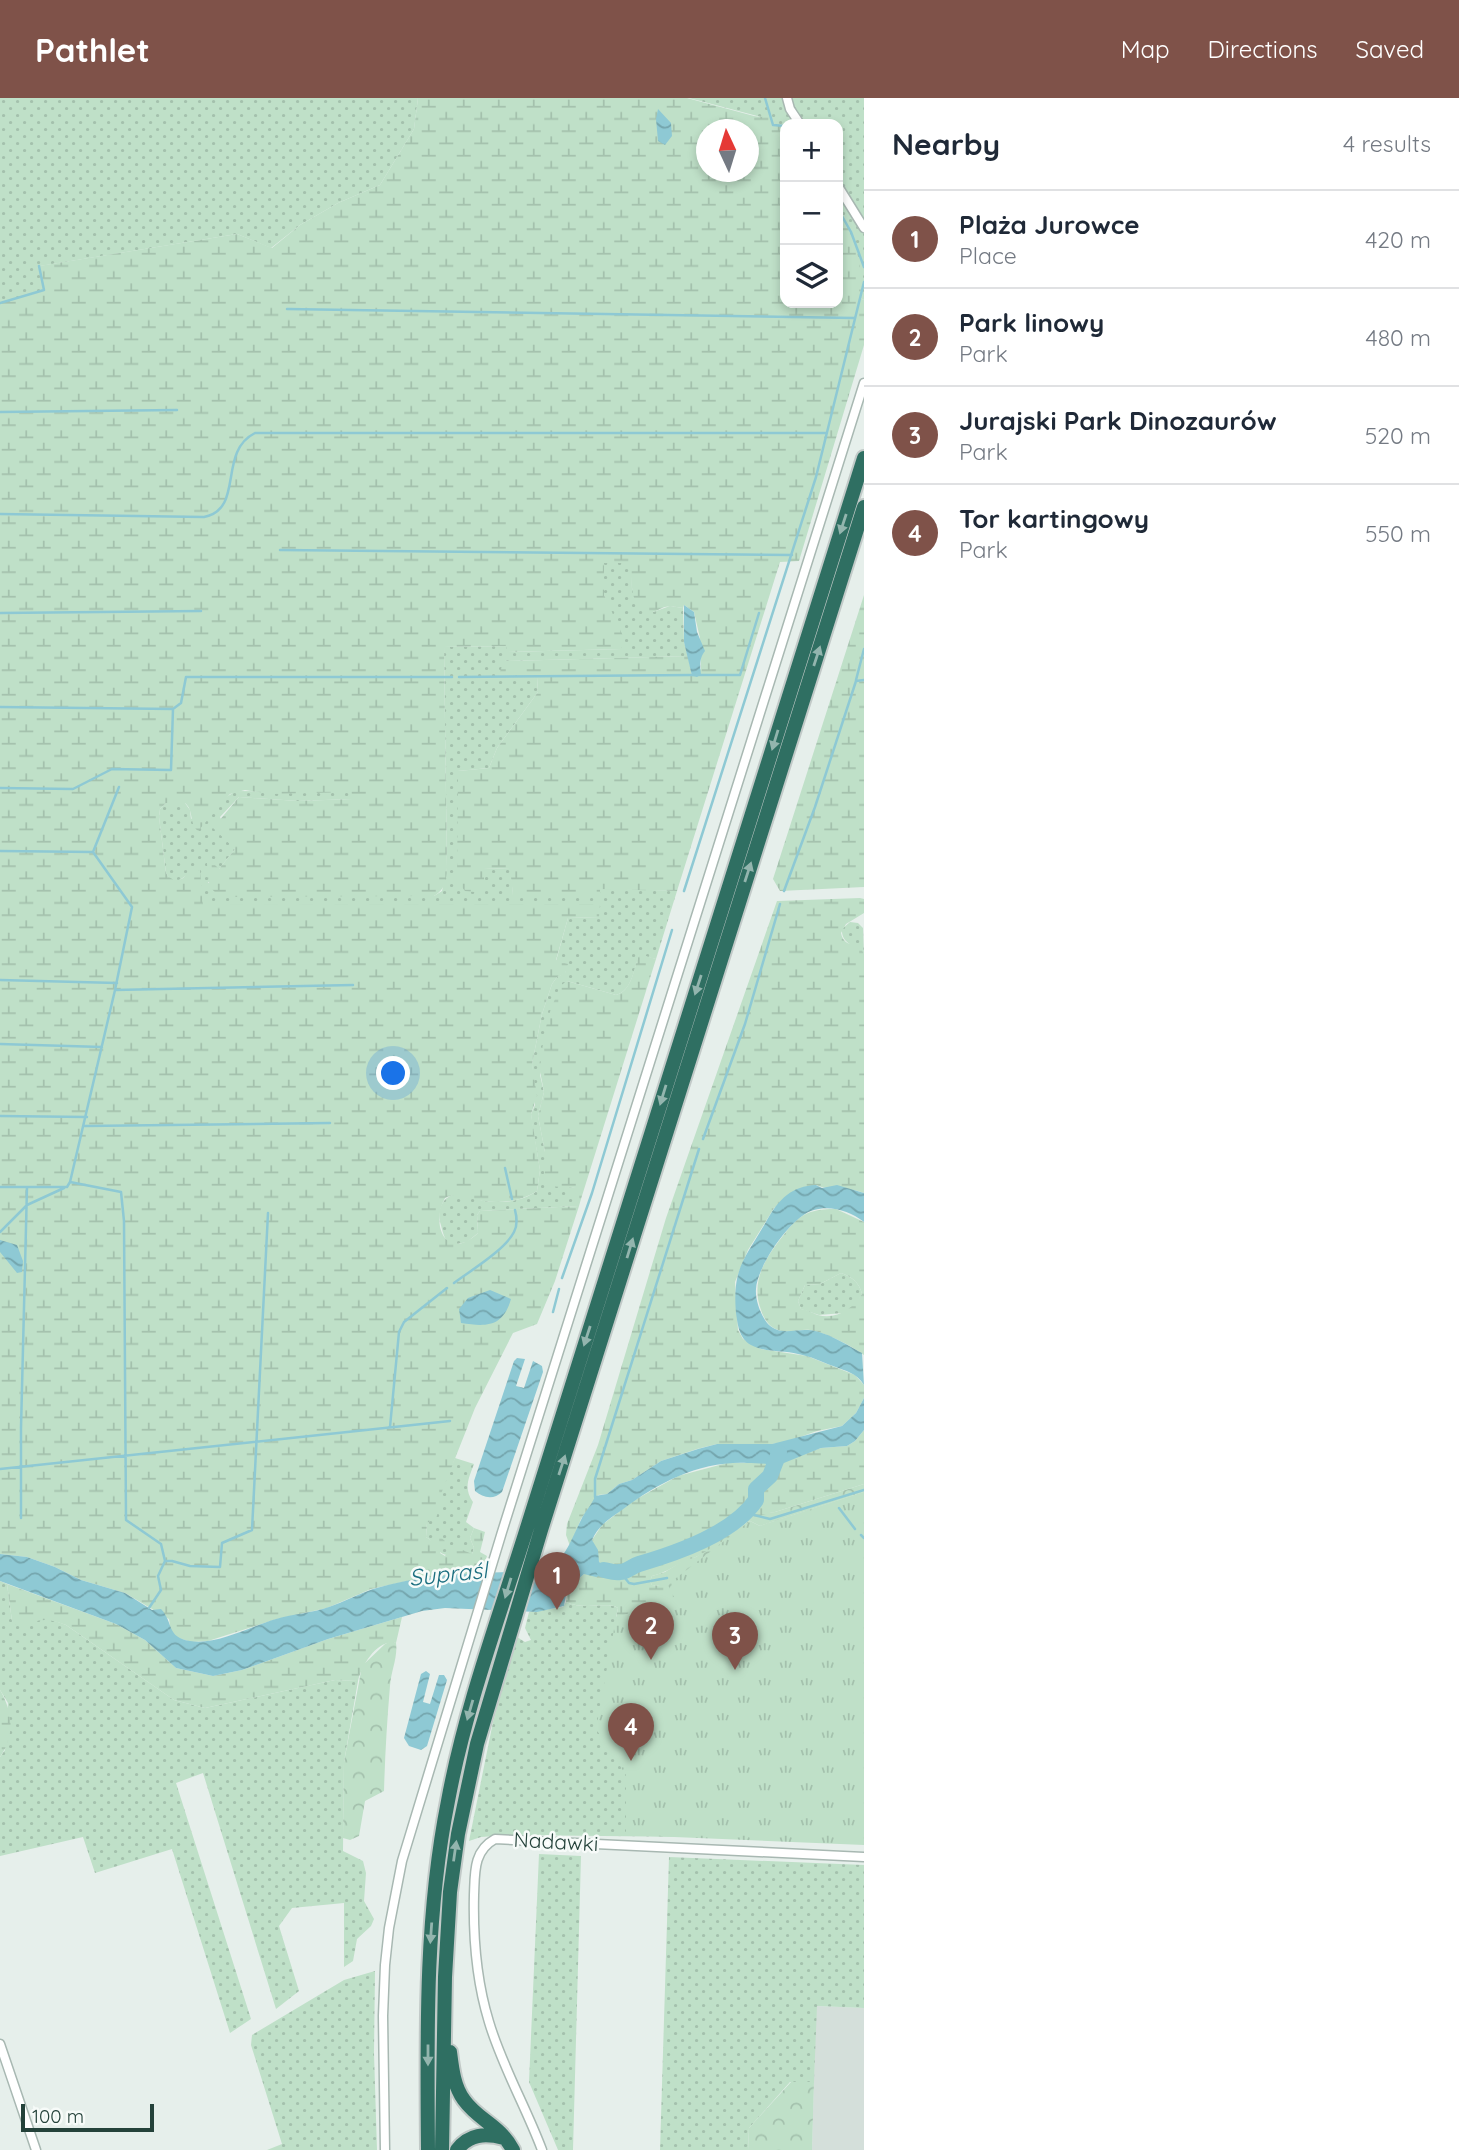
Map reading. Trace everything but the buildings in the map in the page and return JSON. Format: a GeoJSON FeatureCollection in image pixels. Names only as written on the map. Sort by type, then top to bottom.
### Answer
{"type":"FeatureCollection","features":[{"type":"Feature","properties":{"kind":"highway"},"geometry":{"type":"LineString","coordinates":[[442,2150],[446,1941],[458,1834],[498,1645],[526,1531],[864,458]]}},
{"type":"Feature","properties":{"kind":"highway"},"geometry":{"type":"LineString","coordinates":[[428,2150],[429,1964],[435,1881],[454,1772],[541,1530],[864,507]]}},
{"type":"Feature","properties":{"kind":"highway"},"geometry":{"type":"LineString","coordinates":[[444,2017],[452,2068],[461,2097],[476,2113],[500,2130],[513,2150]]}},
{"type":"Feature","properties":{"kind":"highway"},"geometry":{"type":"LineString","coordinates":[[457,2150],[463,2142],[477,2136],[504,2137]]}},
{"type":"Feature","properties":{"kind":"street"},"geometry":{"type":"LineString","coordinates":[[787,98],[797,119]]}},
{"type":"Feature","properties":{"kind":"street"},"geometry":{"type":"LineString","coordinates":[[843,194],[864,228]]}},
{"type":"Feature","properties":{"kind":"street"},"geometry":{"type":"LineString","coordinates":[[385,2150],[383,2016],[389,1928],[402,1861],[469,1637],[864,383]]}},
{"type":"Feature","properties":{"kind":"street","name":"Nadawki"},"geometry":{"type":"LineString","coordinates":[[542,2150],[497,2044],[481,1991],[475,1951],[474,1900],[478,1853],[485,1845],[495,1839],[864,1857]]}},
{"type":"Feature","properties":{"kind":"street"},"geometry":{"type":"LineString","coordinates":[[0,2044],[36,2150]]}},
{"type":"Feature","properties":{"kind":"shaded area"},"geometry":{"type":"Polygon","coordinates":[[[816,2006],[864,2008],[864,2150],[812,2150],[816,2006]]]}},
{"type":"Feature","properties":{"kind":"green space"},"geometry":{"type":"Polygon","coordinates":[[[0,98],[418,98],[414,129],[380,185],[338,203],[300,225],[271,248],[237,234],[40,266],[44,290],[0,303],[0,98]]]}},
{"type":"Feature","properties":{"kind":"green space"},"geometry":{"type":"Polygon","coordinates":[[[418,98],[687,98],[754,116],[770,114],[773,125],[780,126],[780,308],[843,308],[843,219],[853,241],[861,273],[864,345],[799,561],[780,562],[677,891],[600,889],[600,895],[513,895],[510,868],[484,869],[484,893],[465,891],[457,881],[458,771],[489,768],[497,748],[538,692],[537,677],[498,677],[504,661],[688,656],[692,676],[701,669],[700,638],[694,612],[684,605],[683,608],[665,607],[651,612],[643,610],[635,599],[630,563],[604,563],[604,595],[623,636],[621,649],[507,652],[506,646],[444,647],[447,868],[443,887],[434,896],[226,897],[212,889],[208,880],[207,863],[213,863],[219,869],[235,849],[213,828],[239,797],[298,801],[352,799],[351,792],[272,794],[245,790],[230,794],[198,831],[185,803],[166,803],[160,809],[166,873],[178,880],[188,871],[200,870],[203,905],[600,904],[599,917],[568,918],[556,960],[568,964],[565,974],[557,977],[552,984],[542,1014],[532,1064],[537,1096],[531,1114],[540,1170],[537,1191],[504,1202],[455,1195],[445,1198],[439,1219],[444,1236],[457,1244],[478,1233],[477,1215],[480,1211],[579,1206],[555,1281],[537,1324],[513,1333],[475,1408],[439,1499],[441,1504],[436,1518],[427,1523],[426,1537],[432,1541],[438,1535],[445,1541],[440,1553],[445,1556],[451,1545],[472,1554],[474,1548],[470,1538],[474,1528],[485,1532],[480,1552],[487,1556],[481,1573],[421,1578],[371,1589],[327,1608],[277,1619],[208,1641],[191,1642],[176,1637],[171,1632],[169,1619],[125,1593],[81,1580],[27,1557],[0,1554],[0,303],[43,290],[39,266],[237,234],[272,248],[300,225],[338,203],[380,185],[414,129],[418,98]]]}},
{"type":"Feature","properties":{"kind":"green space"},"geometry":{"type":"Polygon","coordinates":[[[689,98],[864,98],[864,300],[860,298],[843,232],[843,119],[780,119],[780,125],[773,125],[761,117],[689,98]]]}},
{"type":"Feature","properties":{"kind":"green space"},"geometry":{"type":"Polygon","coordinates":[[[604,563],[631,563],[632,589],[653,612],[670,606],[683,608],[684,642],[688,656],[504,661],[537,677],[538,692],[497,748],[489,768],[458,771],[484,869],[511,868],[513,895],[600,894],[600,888],[677,891],[656,959],[639,955],[626,989],[616,995],[567,981],[540,1075],[544,1092],[538,1116],[545,1152],[545,1184],[576,1188],[577,1199],[581,1199],[579,1206],[480,1211],[477,1215],[478,1233],[467,1242],[452,1245],[445,1238],[439,1217],[440,1208],[448,1197],[461,1194],[484,1201],[505,1202],[537,1191],[540,1170],[531,1114],[535,1105],[532,1064],[542,1014],[552,984],[557,977],[565,973],[567,964],[556,961],[568,918],[599,917],[202,905],[187,875],[178,881],[170,879],[166,873],[160,809],[166,803],[185,803],[190,810],[191,819],[236,791],[352,792],[352,799],[298,801],[239,797],[220,817],[235,849],[208,883],[434,896],[442,891],[447,868],[444,647],[507,646],[507,652],[621,649],[604,595],[604,563]]]}},
{"type":"Feature","properties":{"kind":"green space"},"geometry":{"type":"Polygon","coordinates":[[[864,595],[864,887],[780,891],[773,879],[864,595]]]}},
{"type":"Feature","properties":{"kind":"green space"},"geometry":{"type":"Polygon","coordinates":[[[864,899],[864,913],[846,924],[841,933],[849,944],[858,944],[864,954],[864,1193],[816,1185],[774,1208],[748,1250],[735,1282],[738,1330],[743,1339],[761,1349],[807,1356],[855,1375],[864,1385],[864,1398],[856,1413],[842,1426],[786,1442],[717,1444],[661,1461],[632,1480],[619,1484],[607,1494],[598,1495],[581,1519],[570,1546],[566,1535],[567,1524],[598,1445],[666,1218],[777,901],[864,899]]]}},
{"type":"Feature","properties":{"kind":"green space"},"geometry":{"type":"Polygon","coordinates":[[[850,922],[858,923],[863,928],[864,954],[849,944],[842,934],[842,929],[850,922]]]}},
{"type":"Feature","properties":{"kind":"green space"},"geometry":{"type":"Polygon","coordinates":[[[639,954],[656,959],[581,1199],[576,1199],[576,1188],[545,1184],[545,1152],[538,1116],[544,1092],[539,1066],[548,1017],[560,986],[567,981],[616,995],[621,993],[632,978],[639,954]]]}},
{"type":"Feature","properties":{"kind":"green space"},"geometry":{"type":"Polygon","coordinates":[[[824,1209],[836,1209],[864,1222],[864,1355],[817,1332],[786,1332],[775,1329],[765,1319],[758,1301],[760,1276],[776,1245],[800,1217],[824,1209]],[[841,1273],[820,1284],[805,1285],[798,1301],[801,1309],[831,1316],[849,1309],[862,1294],[852,1278],[841,1273]]]}},
{"type":"Feature","properties":{"kind":"green space"},"geometry":{"type":"Polygon","coordinates":[[[841,1273],[854,1280],[861,1290],[862,1294],[854,1308],[843,1313],[819,1315],[801,1309],[798,1301],[805,1285],[820,1284],[841,1273]]]}},
{"type":"Feature","properties":{"kind":"green space"},"geometry":{"type":"Polygon","coordinates":[[[864,1430],[864,1484],[764,1514],[744,1524],[698,1556],[652,1576],[652,1585],[660,1586],[666,1581],[674,1597],[616,1618],[618,1608],[613,1606],[581,1606],[566,1602],[568,1588],[584,1574],[603,1565],[599,1562],[592,1540],[602,1525],[633,1501],[678,1476],[727,1463],[779,1463],[821,1448],[847,1446],[864,1430]]]}},
{"type":"Feature","properties":{"kind":"green space"},"geometry":{"type":"Polygon","coordinates":[[[455,1458],[474,1464],[468,1488],[473,1502],[466,1522],[474,1528],[470,1538],[474,1548],[472,1554],[454,1556],[441,1553],[426,1537],[427,1523],[455,1458]]]}},
{"type":"Feature","properties":{"kind":"green space"},"geometry":{"type":"Polygon","coordinates":[[[864,1484],[864,1492],[760,1526],[750,1521],[674,1597],[660,1586],[652,1585],[650,1581],[652,1576],[696,1557],[752,1519],[765,1513],[864,1484]]]}},
{"type":"Feature","properties":{"kind":"green space"},"geometry":{"type":"Polygon","coordinates":[[[864,1492],[864,1621],[695,1837],[511,1835],[481,1837],[469,1841],[493,1722],[517,1637],[525,1642],[531,1640],[525,1628],[529,1612],[563,1607],[566,1602],[581,1606],[613,1606],[618,1608],[616,1617],[760,1526],[864,1492]]]}},
{"type":"Feature","properties":{"kind":"green space"},"geometry":{"type":"Polygon","coordinates":[[[864,1492],[864,1845],[626,1835],[626,1775],[596,1729],[616,1618],[674,1597],[671,1582],[750,1521],[760,1526],[864,1492]]]}},
{"type":"Feature","properties":{"kind":"green space"},"geometry":{"type":"Polygon","coordinates":[[[0,1581],[7,1584],[12,1621],[22,1623],[47,1619],[66,1625],[174,1700],[205,1708],[335,1680],[358,1681],[344,1762],[343,1851],[363,1861],[366,1873],[364,1901],[374,1919],[371,1926],[357,1939],[353,1961],[344,1967],[344,1903],[292,1908],[279,1926],[299,1991],[276,2009],[203,1773],[176,1783],[251,2019],[230,2033],[172,1849],[95,1873],[83,1837],[0,1856],[0,1757],[5,1750],[8,1703],[0,1690],[0,1581]]]}},
{"type":"Feature","properties":{"kind":"green space"},"geometry":{"type":"Polygon","coordinates":[[[7,1584],[116,1624],[145,1640],[176,1668],[213,1676],[242,1670],[328,1639],[402,1617],[396,1643],[383,1645],[371,1654],[358,1681],[335,1680],[205,1708],[174,1700],[66,1625],[44,1620],[16,1625],[12,1621],[7,1584]]]}},
{"type":"Feature","properties":{"kind":"green space"},"geometry":{"type":"Polygon","coordinates":[[[391,1641],[396,1643],[396,1648],[390,1686],[384,1791],[365,1801],[359,1836],[350,1840],[343,1838],[344,1762],[362,1666],[391,1641]]]}},
{"type":"Feature","properties":{"kind":"green space"},"geometry":{"type":"Polygon","coordinates":[[[0,1690],[10,1715],[10,1732],[0,1757],[0,1690]]]}},
{"type":"Feature","properties":{"kind":"green space"},"geometry":{"type":"Polygon","coordinates":[[[539,1854],[581,1856],[573,2150],[558,2150],[529,2082],[539,1854]]]}},
{"type":"Feature","properties":{"kind":"green space"},"geometry":{"type":"Polygon","coordinates":[[[669,1857],[864,1865],[864,2008],[817,2006],[814,2082],[790,2082],[749,2128],[748,2150],[660,2150],[669,1857]]]}},
{"type":"Feature","properties":{"kind":"green space"},"geometry":{"type":"Polygon","coordinates":[[[375,1971],[377,2150],[267,2150],[282,2144],[251,2045],[252,2035],[344,1980],[375,1971]]]}},
{"type":"Feature","properties":{"kind":"green space"},"geometry":{"type":"Polygon","coordinates":[[[791,2082],[814,2082],[812,2150],[748,2150],[749,2128],[791,2082]]]}},
{"type":"Feature","properties":{"kind":"water"},"geometry":{"type":"Polygon","coordinates":[[[658,109],[671,123],[672,136],[665,145],[658,141],[658,109]]]}},
{"type":"Feature","properties":{"kind":"water"},"geometry":{"type":"Polygon","coordinates":[[[684,605],[694,612],[697,632],[705,651],[700,665],[701,675],[697,677],[692,676],[684,642],[684,605]]]}},
{"type":"Feature","properties":{"kind":"water"},"geometry":{"type":"Polygon","coordinates":[[[816,1185],[822,1188],[837,1185],[864,1193],[864,1222],[847,1212],[834,1209],[814,1210],[805,1214],[786,1231],[762,1268],[756,1289],[758,1303],[763,1317],[777,1330],[822,1333],[862,1353],[864,1385],[851,1373],[811,1358],[751,1345],[744,1339],[738,1327],[735,1297],[742,1263],[781,1200],[800,1188],[816,1185]]]}},
{"type":"Feature","properties":{"kind":"water"},"geometry":{"type":"Polygon","coordinates":[[[0,1240],[17,1245],[23,1261],[22,1272],[17,1273],[0,1252],[0,1240]]]}},
{"type":"Feature","properties":{"kind":"water"},"geometry":{"type":"Polygon","coordinates":[[[490,1290],[511,1299],[499,1320],[486,1325],[461,1323],[459,1309],[468,1298],[490,1290]]]}},
{"type":"Feature","properties":{"kind":"water"},"geometry":{"type":"Polygon","coordinates":[[[517,1358],[525,1359],[516,1386],[524,1388],[533,1361],[542,1366],[543,1372],[502,1492],[496,1496],[485,1497],[475,1491],[474,1481],[517,1358]]]}},
{"type":"Feature","properties":{"kind":"water"},"geometry":{"type":"Polygon","coordinates":[[[864,1398],[864,1430],[847,1446],[821,1448],[774,1467],[768,1464],[730,1463],[697,1470],[666,1482],[636,1500],[605,1523],[592,1540],[598,1550],[599,1562],[613,1569],[623,1570],[624,1576],[606,1574],[596,1577],[584,1574],[567,1589],[564,1606],[537,1612],[445,1608],[422,1611],[328,1639],[242,1670],[213,1676],[176,1668],[145,1640],[116,1624],[0,1581],[0,1554],[27,1557],[81,1580],[125,1593],[152,1610],[161,1609],[177,1636],[200,1642],[222,1638],[276,1619],[323,1609],[394,1583],[457,1574],[542,1571],[562,1556],[595,1496],[607,1494],[619,1484],[632,1480],[661,1461],[698,1449],[717,1444],[772,1444],[842,1426],[856,1413],[864,1398]]]}},
{"type":"Feature","properties":{"kind":"water"},"geometry":{"type":"Polygon","coordinates":[[[426,1671],[430,1674],[423,1702],[430,1704],[439,1675],[444,1675],[447,1680],[427,1746],[421,1750],[409,1746],[404,1738],[421,1674],[426,1671]]]}},
{"type":"Feature","properties":{"kind":"waterway"},"geometry":{"type":"LineString","coordinates":[[765,98],[773,125],[780,126]]}},
{"type":"Feature","properties":{"kind":"waterway"},"geometry":{"type":"LineString","coordinates":[[843,218],[864,267]]}},
{"type":"Feature","properties":{"kind":"waterway"},"geometry":{"type":"LineString","coordinates":[[0,303],[44,290],[39,266]]}},
{"type":"Feature","properties":{"kind":"waterway"},"geometry":{"type":"LineString","coordinates":[[684,891],[816,477],[864,282]]}},
{"type":"Feature","properties":{"kind":"waterway"},"geometry":{"type":"LineString","coordinates":[[287,309],[854,318]]}},
{"type":"Feature","properties":{"kind":"waterway"},"geometry":{"type":"LineString","coordinates":[[0,412],[177,410]]}},
{"type":"Feature","properties":{"kind":"waterway"},"geometry":{"type":"LineString","coordinates":[[0,514],[204,517],[216,512],[224,503],[237,453],[244,442],[255,433],[826,433]]}},
{"type":"Feature","properties":{"kind":"waterway"},"geometry":{"type":"LineString","coordinates":[[280,550],[792,555]]}},
{"type":"Feature","properties":{"kind":"waterway"},"geometry":{"type":"LineString","coordinates":[[0,613],[201,611]]}},
{"type":"Feature","properties":{"kind":"waterway"},"geometry":{"type":"LineString","coordinates":[[699,675],[740,675],[759,613]]}},
{"type":"Feature","properties":{"kind":"waterway"},"geometry":{"type":"LineString","coordinates":[[856,680],[864,649]]}},
{"type":"Feature","properties":{"kind":"waterway"},"geometry":{"type":"LineString","coordinates":[[459,677],[693,675]]}},
{"type":"Feature","properties":{"kind":"waterway"},"geometry":{"type":"LineString","coordinates":[[0,707],[173,709],[181,703],[186,677],[452,677]]}},
{"type":"Feature","properties":{"kind":"waterway"},"geometry":{"type":"LineString","coordinates":[[784,891],[856,681],[864,680]]}},
{"type":"Feature","properties":{"kind":"waterway"},"geometry":{"type":"LineString","coordinates":[[0,788],[73,789],[112,769],[171,770],[173,709]]}},
{"type":"Feature","properties":{"kind":"waterway"},"geometry":{"type":"LineString","coordinates":[[0,851],[93,852],[119,787]]}},
{"type":"Feature","properties":{"kind":"waterway"},"geometry":{"type":"LineString","coordinates":[[21,1518],[27,1187],[67,1187],[70,1182],[132,907],[93,852]]}},
{"type":"Feature","properties":{"kind":"waterway"},"geometry":{"type":"LineString","coordinates":[[703,1139],[745,1024],[780,904]]}},
{"type":"Feature","properties":{"kind":"waterway"},"geometry":{"type":"LineString","coordinates":[[562,1278],[592,1193],[672,930]]}},
{"type":"Feature","properties":{"kind":"waterway"},"geometry":{"type":"LineString","coordinates":[[0,980],[117,983]]}},
{"type":"Feature","properties":{"kind":"waterway"},"geometry":{"type":"LineString","coordinates":[[115,990],[353,985]]}},
{"type":"Feature","properties":{"kind":"waterway"},"geometry":{"type":"LineString","coordinates":[[0,1044],[102,1047]]}},
{"type":"Feature","properties":{"kind":"waterway"},"geometry":{"type":"LineString","coordinates":[[0,1116],[87,1117]]}},
{"type":"Feature","properties":{"kind":"waterway"},"geometry":{"type":"LineString","coordinates":[[85,1126],[330,1123]]}},
{"type":"Feature","properties":{"kind":"waterway"},"geometry":{"type":"LineString","coordinates":[[595,1497],[595,1479],[699,1149]]}},
{"type":"Feature","properties":{"kind":"waterway"},"geometry":{"type":"LineString","coordinates":[[505,1168],[512,1199]]}},
{"type":"Feature","properties":{"kind":"waterway"},"geometry":{"type":"LineString","coordinates":[[70,1182],[121,1192],[124,1221],[126,1520],[161,1544],[165,1561]]}},
{"type":"Feature","properties":{"kind":"waterway"},"geometry":{"type":"LineString","coordinates":[[0,1187],[27,1187]]}},
{"type":"Feature","properties":{"kind":"waterway"},"geometry":{"type":"LineString","coordinates":[[0,1232],[27,1205],[64,1188]]}},
{"type":"Feature","properties":{"kind":"waterway"},"geometry":{"type":"LineString","coordinates":[[454,1283],[495,1253],[509,1239],[516,1227],[515,1210]]}},
{"type":"Feature","properties":{"kind":"waterway"},"geometry":{"type":"LineString","coordinates":[[149,1608],[161,1590],[158,1576],[165,1561],[190,1566],[220,1567],[222,1543],[252,1530],[268,1213]]}},
{"type":"Feature","properties":{"kind":"waterway"},"geometry":{"type":"LineString","coordinates":[[390,1427],[399,1332],[404,1322],[447,1288]]}},
{"type":"Feature","properties":{"kind":"waterway"},"geometry":{"type":"LineString","coordinates":[[553,1312],[559,1289]]}},
{"type":"Feature","properties":{"kind":"waterway"},"geometry":{"type":"LineString","coordinates":[[0,1469],[450,1421]]}},
{"type":"Feature","properties":{"kind":"waterway"},"geometry":{"type":"LineString","coordinates":[[604,1570],[625,1571],[703,1541],[733,1523],[756,1500],[756,1489],[770,1476],[779,1453]]}},
{"type":"Feature","properties":{"kind":"waterway"},"geometry":{"type":"LineString","coordinates":[[746,1513],[770,1519],[864,1490]]}},
{"type":"Feature","properties":{"kind":"waterway"},"geometry":{"type":"LineString","coordinates":[[839,1508],[855,1529]]}},
{"type":"Feature","properties":{"kind":"waterway"},"geometry":{"type":"LineString","coordinates":[[861,1535],[864,1538]]}},
{"type":"Feature","properties":{"kind":"waterway"},"geometry":{"type":"LineString","coordinates":[[621,1573],[629,1583],[634,1584],[667,1578]]}},
{"type":"Feature","properties":{"kind":"place","name":"Plaża Jurowce"},"geometry":{"type":"Point","coordinates":[557,1610]}},
{"type":"Feature","properties":{"kind":"place","name":"Park linowy"},"geometry":{"type":"Point","coordinates":[651,1660]}},
{"type":"Feature","properties":{"kind":"place","name":"Jurajski Park Dinozaurów"},"geometry":{"type":"Point","coordinates":[735,1670]}},
{"type":"Feature","properties":{"kind":"place","name":"Tor kartingowy"},"geometry":{"type":"Point","coordinates":[631,1761]}},
{"type":"Feature","properties":{"kind":"water label","name":"Supraśl"},"geometry":{"type":"Point","coordinates":[448,1574]}}]}
